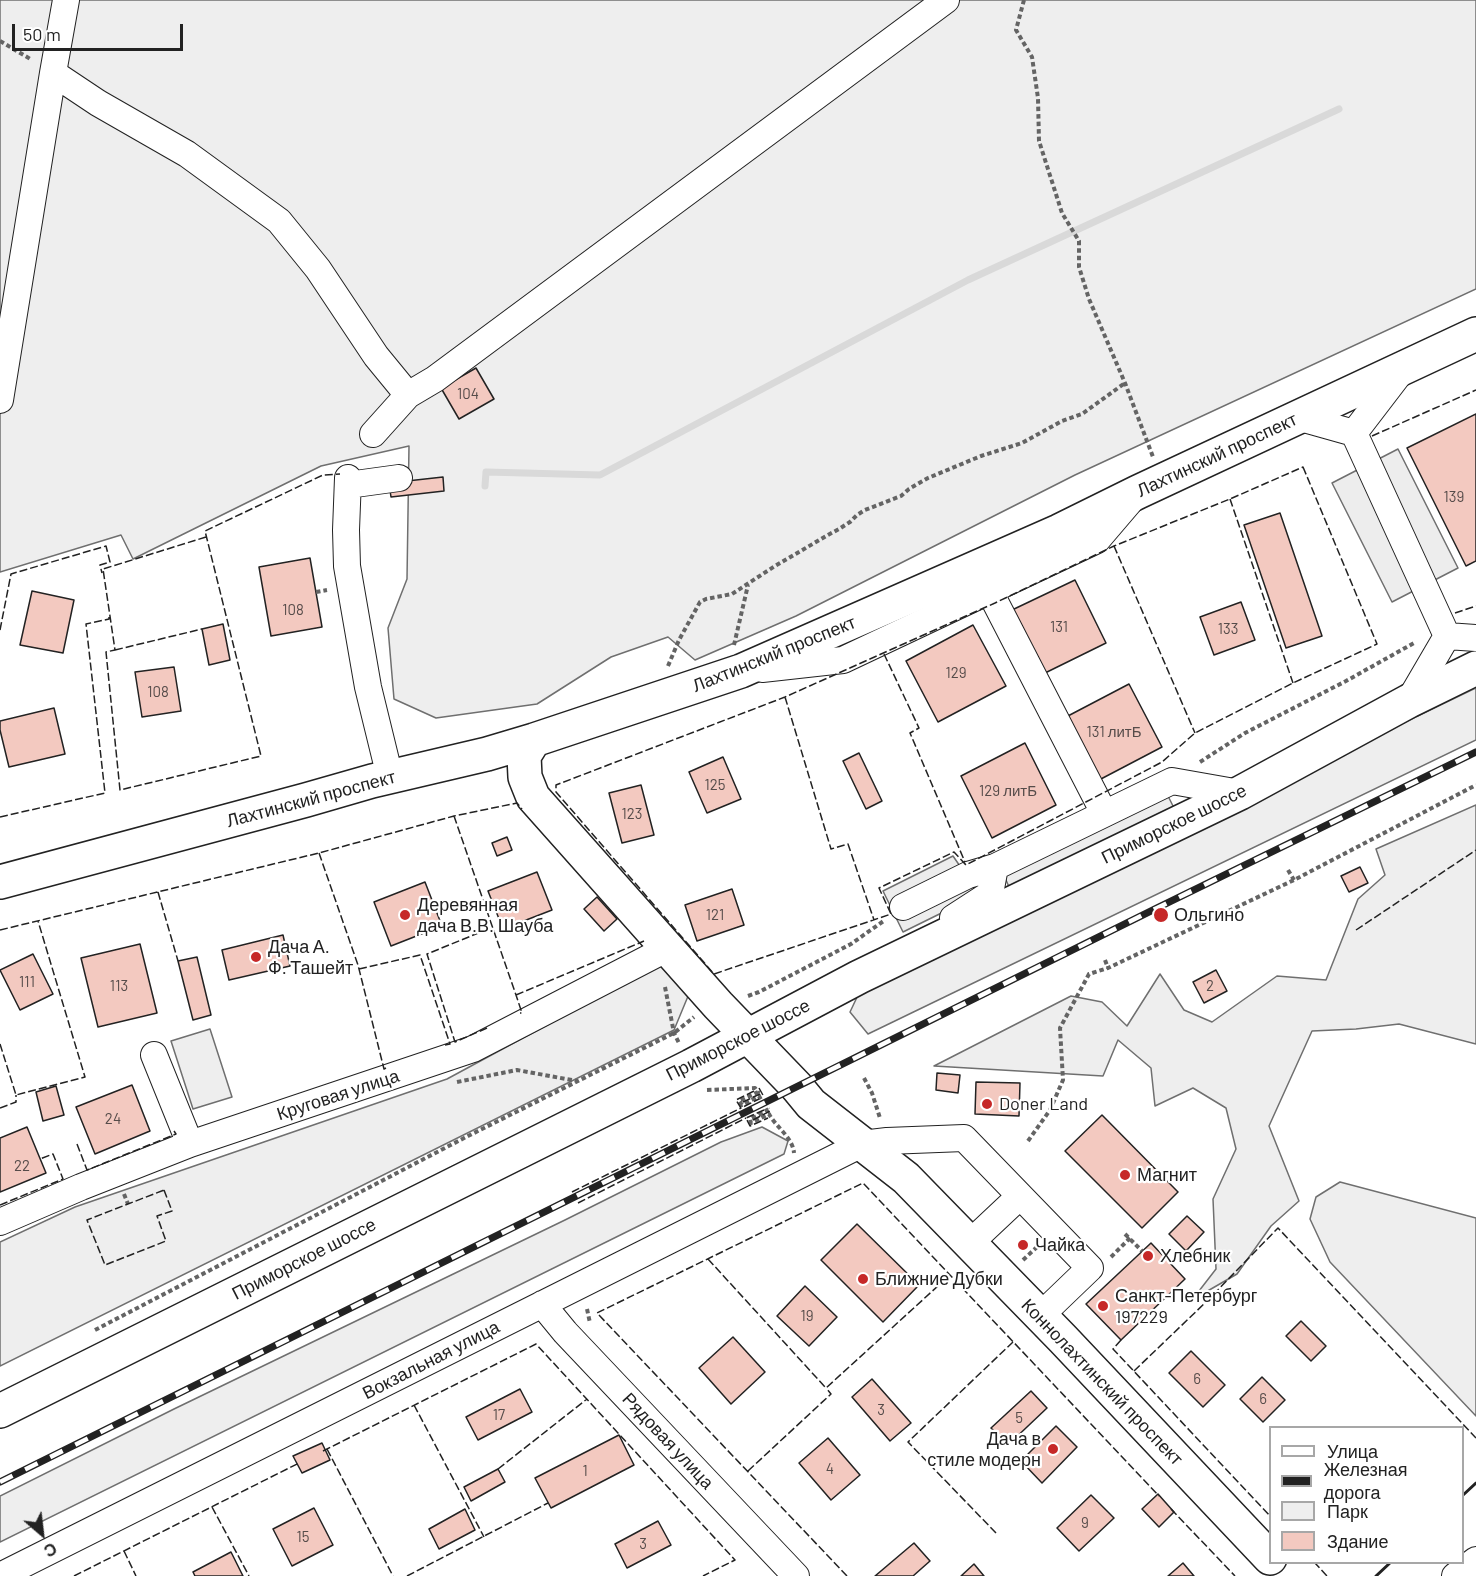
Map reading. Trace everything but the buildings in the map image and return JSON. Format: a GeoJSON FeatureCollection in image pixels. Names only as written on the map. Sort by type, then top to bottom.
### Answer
{"type":"FeatureCollection","features":[{"type":"Feature","properties":{"kind":"main road","name":"Лахтинский проспект"},"geometry":{"type":"LineString","coordinates":[[0,882],[534,740],[1059,531],[1476,334]]}},
{"type":"Feature","properties":{"kind":"main road","name":"Приморское шоссе"},"geometry":{"type":"LineString","coordinates":[[0,1411],[748,1036],[859,977],[1240,793],[1409,701],[1476,668]]}},
{"type":"Feature","properties":{"kind":"main road","name":"Коннолахтинский проспект"},"geometry":{"type":"LineString","coordinates":[[534,740],[524,756],[525,777],[533,797],[663,951],[748,1036],[811,1104],[906,1178],[1269,1557]]}},
{"type":"Feature","properties":{"kind":"main road"},"geometry":{"type":"LineString","coordinates":[[1276,1564],[1288,1576]]}},
{"type":"Feature","properties":{"kind":"street"},"geometry":{"type":"LineString","coordinates":[[0,400],[66,0]]}},
{"type":"Feature","properties":{"kind":"street"},"geometry":{"type":"LineString","coordinates":[[373,434],[408,395],[435,379],[946,0]]}},
{"type":"Feature","properties":{"kind":"street"},"geometry":{"type":"LineString","coordinates":[[53,73],[98,103],[187,154],[279,221],[318,269],[376,356],[408,395]]}},
{"type":"Feature","properties":{"kind":"street"},"geometry":{"type":"LineString","coordinates":[[1354,433],[1405,367]]}},
{"type":"Feature","properties":{"kind":"street"},"geometry":{"type":"LineString","coordinates":[[1297,417],[1354,433],[1445,632]]}},
{"type":"Feature","properties":{"kind":"street"},"geometry":{"type":"LineString","coordinates":[[390,777],[368,687],[347,566],[346,530],[348,482],[399,478]]}},
{"type":"Feature","properties":{"kind":"street"},"geometry":{"type":"LineString","coordinates":[[737,661],[843,660],[1097,540],[1138,492]]}},
{"type":"Feature","properties":{"kind":"street"},"geometry":{"type":"LineString","coordinates":[[990,592],[1104,813]]}},
{"type":"Feature","properties":{"kind":"street"},"geometry":{"type":"LineString","coordinates":[[1445,632],[1476,638]]}},
{"type":"Feature","properties":{"kind":"street"},"geometry":{"type":"LineString","coordinates":[[1409,701],[1445,632]]}},
{"type":"Feature","properties":{"kind":"street"},"geometry":{"type":"LineString","coordinates":[[903,907],[968,875],[995,867],[1172,781],[1240,793]]}},
{"type":"Feature","properties":{"kind":"street"},"geometry":{"type":"LineString","coordinates":[[859,977],[990,894],[995,867]]}},
{"type":"Feature","properties":{"kind":"street","name":"Круговая улица"},"geometry":{"type":"LineString","coordinates":[[0,1222],[190,1144],[473,1049],[663,951]]}},
{"type":"Feature","properties":{"kind":"street"},"geometry":{"type":"LineString","coordinates":[[154,1055],[190,1144]]}},
{"type":"Feature","properties":{"kind":"street"},"geometry":{"type":"LineString","coordinates":[[862,1144],[964,1138],[1090,1268],[1040,1316]]}},
{"type":"Feature","properties":{"kind":"street","name":"Вокзальная улица"},"geometry":{"type":"LineString","coordinates":[[0,1576],[862,1144]]}},
{"type":"Feature","properties":{"kind":"street"},"geometry":{"type":"LineString","coordinates":[[970,1243],[1020,1196]]}},
{"type":"Feature","properties":{"kind":"street","name":"Рядовая улица"},"geometry":{"type":"LineString","coordinates":[[542,1304],[565,1332],[790,1574]]}},
{"type":"Feature","properties":{"kind":"street"},"geometry":{"type":"LineString","coordinates":[[1455,1576],[1476,1560]]}},
{"type":"Feature","properties":{"kind":"path"},"geometry":{"type":"LineString","coordinates":[[1024,0],[1016,30],[1032,57],[1038,99],[1039,141],[1062,213],[1079,241],[1079,267],[1089,299],[1125,383],[1153,458]]}},
{"type":"Feature","properties":{"kind":"path"},"geometry":{"type":"LineString","coordinates":[[0,41],[53,73]]}},
{"type":"Feature","properties":{"kind":"path"},"geometry":{"type":"LineString","coordinates":[[664,675],[679,640],[700,602],[732,594],[839,529],[865,510],[901,496],[928,478],[981,456],[1022,443],[1082,414],[1125,383]]}},
{"type":"Feature","properties":{"kind":"path"},"geometry":{"type":"LineString","coordinates":[[737,661],[748,584]]}},
{"type":"Feature","properties":{"kind":"path"},"geometry":{"type":"LineString","coordinates":[[1172,781],[1245,733],[1445,632]]}},
{"type":"Feature","properties":{"kind":"path"},"geometry":{"type":"LineString","coordinates":[[1028,1141],[1050,1110],[1063,1080],[1060,1028],[1089,974],[1108,968],[1294,880],[1476,785]]}},
{"type":"Feature","properties":{"kind":"path"},"geometry":{"type":"LineString","coordinates":[[1288,870],[1294,880]]}},
{"type":"Feature","properties":{"kind":"path"},"geometry":{"type":"LineString","coordinates":[[741,998],[759,992],[851,944],[903,907]]}},
{"type":"Feature","properties":{"kind":"path"},"geometry":{"type":"LineString","coordinates":[[663,951],[674,1033],[684,1052]]}},
{"type":"Feature","properties":{"kind":"path"},"geometry":{"type":"LineString","coordinates":[[1105,960],[1108,968]]}},
{"type":"Feature","properties":{"kind":"path"},"geometry":{"type":"LineString","coordinates":[[85,1335],[447,1147],[674,1033],[697,1016]]}},
{"type":"Feature","properties":{"kind":"path"},"geometry":{"type":"LineString","coordinates":[[454,1082],[517,1070],[578,1081]]}},
{"type":"Feature","properties":{"kind":"path"},"geometry":{"type":"LineString","coordinates":[[864,1078],[872,1093]]}},
{"type":"Feature","properties":{"kind":"path"},"geometry":{"type":"LineString","coordinates":[[703,1090],[755,1088],[758,1092],[739,1101],[742,1106],[759,1096],[767,1111],[750,1119],[752,1123],[769,1114],[794,1149]]}},
{"type":"Feature","properties":{"kind":"path"},"geometry":{"type":"LineString","coordinates":[[1125,1234],[1142,1251]]}},
{"type":"Feature","properties":{"kind":"green space"},"geometry":{"type":"Polygon","coordinates":[[[0,0],[1476,0],[1476,289],[1075,475],[796,616],[695,660],[668,637],[611,657],[537,704],[436,718],[394,699],[388,628],[407,579],[409,446],[321,466],[133,559],[121,535],[0,572],[0,0]]]}},
{"type":"Feature","properties":{"kind":"green space"},"geometry":{"type":"Polygon","coordinates":[[[1476,688],[1476,740],[868,1034],[850,1012],[859,993],[1160,840],[1476,688]]]}},
{"type":"Feature","properties":{"kind":"green space"},"geometry":{"type":"Polygon","coordinates":[[[1476,805],[1476,1044],[1399,1024],[1312,1031],[1269,1126],[1299,1201],[1271,1226],[1237,1274],[1192,1300],[1216,1269],[1213,1199],[1236,1149],[1226,1108],[1193,1088],[1155,1106],[1151,1068],[1118,1040],[1103,1076],[934,1066],[1071,996],[1102,1002],[1127,1026],[1160,974],[1184,1010],[1212,1022],[1277,976],[1326,980],[1358,899],[1385,875],[1376,849],[1476,805]]]}},
{"type":"Feature","properties":{"kind":"green space"},"geometry":{"type":"Polygon","coordinates":[[[660,964],[691,989],[674,1030],[0,1366],[0,1242],[75,1207],[447,1079],[660,964]]]}},
{"type":"Feature","properties":{"kind":"green space"},"geometry":{"type":"Polygon","coordinates":[[[210,1029],[232,1097],[193,1109],[171,1041],[210,1029]]]}},
{"type":"Feature","properties":{"kind":"green space"},"geometry":{"type":"Polygon","coordinates":[[[762,1127],[788,1141],[784,1154],[0,1542],[0,1496],[721,1142],[762,1127]]]}},
{"type":"Feature","properties":{"kind":"green space"},"geometry":{"type":"Polygon","coordinates":[[[1340,1182],[1476,1218],[1476,1416],[1330,1262],[1310,1219],[1316,1197],[1340,1182]]]}},
{"type":"Feature","properties":{"kind":"shaded area"},"geometry":{"type":"Polygon","coordinates":[[[1398,449],[1458,568],[1392,602],[1332,483],[1398,449]]]}},
{"type":"Feature","properties":{"kind":"shaded area"},"geometry":{"type":"Polygon","coordinates":[[[1165,790],[1175,810],[1010,889],[1001,869],[1165,790]]]}},
{"type":"Feature","properties":{"kind":"shaded area"},"geometry":{"type":"Polygon","coordinates":[[[953,856],[964,872],[985,879],[976,896],[903,932],[883,891],[953,856]]]}},
{"type":"Feature","properties":{"kind":"waterway"},"geometry":{"type":"LineString","coordinates":[[485,486],[486,472],[600,475],[968,280],[1339,109]]}},
{"type":"Feature","properties":{"kind":"railway"},"geometry":{"type":"LineString","coordinates":[[0,1482],[1476,752]]}},
{"type":"Feature","properties":{"kind":"fence"},"geometry":{"type":"LineString","coordinates":[[1372,436],[1476,390]]}},
{"type":"Feature","properties":{"kind":"fence"},"geometry":{"type":"LineString","coordinates":[[1303,467],[1377,644],[1293,683],[1195,733],[1162,762],[966,865],[954,852],[879,888],[891,914],[714,974],[556,792],[556,785],[785,697],[995,603],[1114,546],[1303,467]]}},
{"type":"Feature","properties":{"kind":"fence"},"geometry":{"type":"LineString","coordinates":[[206,537],[103,569],[115,650],[106,652],[120,790],[261,756],[205,531],[323,475],[340,474]]}},
{"type":"Feature","properties":{"kind":"fence"},"geometry":{"type":"LineString","coordinates":[[1230,499],[1293,683]]}},
{"type":"Feature","properties":{"kind":"fence"},"geometry":{"type":"LineString","coordinates":[[0,630],[11,574],[106,546],[110,562],[100,565],[102,573]]}},
{"type":"Feature","properties":{"kind":"fence"},"geometry":{"type":"LineString","coordinates":[[1114,546],[1195,733]]}},
{"type":"Feature","properties":{"kind":"fence"},"geometry":{"type":"LineString","coordinates":[[1455,613],[1476,606]]}},
{"type":"Feature","properties":{"kind":"fence"},"geometry":{"type":"LineString","coordinates":[[0,817],[105,793],[86,624],[109,619],[109,617]]}},
{"type":"Feature","properties":{"kind":"fence"},"geometry":{"type":"LineString","coordinates":[[115,650],[202,629]]}},
{"type":"Feature","properties":{"kind":"fence"},"geometry":{"type":"LineString","coordinates":[[884,654],[919,728],[910,733],[965,862]]}},
{"type":"Feature","properties":{"kind":"fence"},"geometry":{"type":"LineString","coordinates":[[785,697],[831,849],[848,844],[874,920]]}},
{"type":"Feature","properties":{"kind":"fence"},"geometry":{"type":"LineString","coordinates":[[0,930],[319,853],[454,816],[517,803],[522,809]]}},
{"type":"Feature","properties":{"kind":"fence"},"geometry":{"type":"LineString","coordinates":[[454,816],[522,1013],[520,1013]]}},
{"type":"Feature","properties":{"kind":"fence"},"geometry":{"type":"LineString","coordinates":[[1356,930],[1476,850]]}},
{"type":"Feature","properties":{"kind":"fence"},"geometry":{"type":"LineString","coordinates":[[319,853],[358,965],[384,1069],[386,1068]]}},
{"type":"Feature","properties":{"kind":"fence"},"geometry":{"type":"LineString","coordinates":[[158,892],[178,961]]}},
{"type":"Feature","properties":{"kind":"fence"},"geometry":{"type":"LineString","coordinates":[[0,1044],[16,1095],[85,1077],[38,921]]}},
{"type":"Feature","properties":{"kind":"fence"},"geometry":{"type":"LineString","coordinates":[[487,1028],[455,1042],[427,954],[493,927]]}},
{"type":"Feature","properties":{"kind":"fence"},"geometry":{"type":"LineString","coordinates":[[516,995],[644,941]]}},
{"type":"Feature","properties":{"kind":"fence"},"geometry":{"type":"LineString","coordinates":[[359,969],[420,955],[450,1044],[445,1045]]}},
{"type":"Feature","properties":{"kind":"fence"},"geometry":{"type":"LineString","coordinates":[[759,1088],[764,1097]]}},
{"type":"Feature","properties":{"kind":"fence"},"geometry":{"type":"LineString","coordinates":[[754,1091],[736,1100],[741,1108],[759,1099]]}},
{"type":"Feature","properties":{"kind":"fence"},"geometry":{"type":"LineString","coordinates":[[743,1102],[762,1093]]}},
{"type":"Feature","properties":{"kind":"fence"},"geometry":{"type":"LineString","coordinates":[[0,1108],[16,1102],[16,1095]]}},
{"type":"Feature","properties":{"kind":"fence"},"geometry":{"type":"LineString","coordinates":[[572,1192],[741,1108]]}},
{"type":"Feature","properties":{"kind":"fence"},"geometry":{"type":"LineString","coordinates":[[753,1120],[770,1111],[769,1108]]}},
{"type":"Feature","properties":{"kind":"fence"},"geometry":{"type":"LineString","coordinates":[[764,1110],[746,1118],[750,1126],[768,1118]]}},
{"type":"Feature","properties":{"kind":"fence"},"geometry":{"type":"LineString","coordinates":[[578,1203],[746,1118]]}},
{"type":"Feature","properties":{"kind":"fence"},"geometry":{"type":"LineString","coordinates":[[77,1144],[87,1170],[176,1134],[174,1131]]}},
{"type":"Feature","properties":{"kind":"fence"},"geometry":{"type":"LineString","coordinates":[[0,1205],[63,1179],[53,1154],[40,1159]]}},
{"type":"Feature","properties":{"kind":"fence"},"geometry":{"type":"LineString","coordinates":[[847,1576],[597,1313],[863,1183],[1159,1496]]}},
{"type":"Feature","properties":{"kind":"fence"},"geometry":{"type":"LineString","coordinates":[[164,1190],[172,1211],[157,1216],[166,1241],[105,1265],[87,1220],[164,1190]]}},
{"type":"Feature","properties":{"kind":"fence"},"geometry":{"type":"LineString","coordinates":[[1134,1371],[1278,1228],[1476,1438]]}},
{"type":"Feature","properties":{"kind":"fence"},"geometry":{"type":"LineString","coordinates":[[708,1259],[826,1388],[950,1275]]}},
{"type":"Feature","properties":{"kind":"fence"},"geometry":{"type":"LineString","coordinates":[[1121,1340],[1113,1349],[1269,1515]]}},
{"type":"Feature","properties":{"kind":"fence"},"geometry":{"type":"LineString","coordinates":[[996,1533],[908,1442],[1013,1342]]}},
{"type":"Feature","properties":{"kind":"fence"},"geometry":{"type":"LineString","coordinates":[[323,1451],[536,1344],[735,1560],[703,1576]]}},
{"type":"Feature","properties":{"kind":"fence"},"geometry":{"type":"LineString","coordinates":[[748,1471],[831,1394],[826,1388]]}},
{"type":"Feature","properties":{"kind":"fence"},"geometry":{"type":"LineString","coordinates":[[498,1469],[587,1399]]}},
{"type":"Feature","properties":{"kind":"fence"},"geometry":{"type":"LineString","coordinates":[[414,1405],[484,1537]]}},
{"type":"Feature","properties":{"kind":"fence"},"geometry":{"type":"LineString","coordinates":[[327,1449],[393,1576]]}},
{"type":"Feature","properties":{"kind":"fence"},"geometry":{"type":"LineString","coordinates":[[74,1576],[299,1463]]}},
{"type":"Feature","properties":{"kind":"fence"},"geometry":{"type":"LineString","coordinates":[[407,1576],[548,1503]]}},
{"type":"Feature","properties":{"kind":"fence"},"geometry":{"type":"LineString","coordinates":[[212,1507],[249,1576]]}},
{"type":"Feature","properties":{"kind":"fence"},"geometry":{"type":"LineString","coordinates":[[1171,1509],[1235,1576]]}},
{"type":"Feature","properties":{"kind":"fence"},"geometry":{"type":"LineString","coordinates":[[124,1551],[136,1576]]}},
{"type":"Feature","properties":{"kind":"fence"},"geometry":{"type":"LineString","coordinates":[[1316,1564],[1327,1576]]}},
{"type":"Feature","properties":{"kind":"wall"},"geometry":{"type":"LineString","coordinates":[[1464,1494],[1476,1483]]}},
{"type":"Feature","properties":{"kind":"wall"},"geometry":{"type":"LineString","coordinates":[[1376,1576],[1389,1564]]}},
{"type":"Feature","properties":{"kind":"place","name":"Деревянная дача В.В. Шауба"},"geometry":{"type":"Point","coordinates":[405,915]}},
{"type":"Feature","properties":{"kind":"place","name":"Ольгино"},"geometry":{"type":"Point","coordinates":[1161,915]}},
{"type":"Feature","properties":{"kind":"place","name":"Дача А. Ф. Ташейт"},"geometry":{"type":"Point","coordinates":[256,957]}},
{"type":"Feature","properties":{"kind":"place","name":"Doner Land"},"geometry":{"type":"Point","coordinates":[987,1104]}},
{"type":"Feature","properties":{"kind":"place","name":"Магнит"},"geometry":{"type":"Point","coordinates":[1125,1175]}},
{"type":"Feature","properties":{"kind":"place","name":"Чайка"},"geometry":{"type":"Point","coordinates":[1023,1245]}},
{"type":"Feature","properties":{"kind":"place","name":"Хлебник"},"geometry":{"type":"Point","coordinates":[1148,1256]}},
{"type":"Feature","properties":{"kind":"place","name":"Ближние Дубки"},"geometry":{"type":"Point","coordinates":[863,1279]}},
{"type":"Feature","properties":{"kind":"place","name":"Санкт-Петербург 197229"},"geometry":{"type":"Point","coordinates":[1103,1306]}},
{"type":"Feature","properties":{"kind":"place","name":"Дача в стиле модерн"},"geometry":{"type":"Point","coordinates":[1053,1449]}}]}
